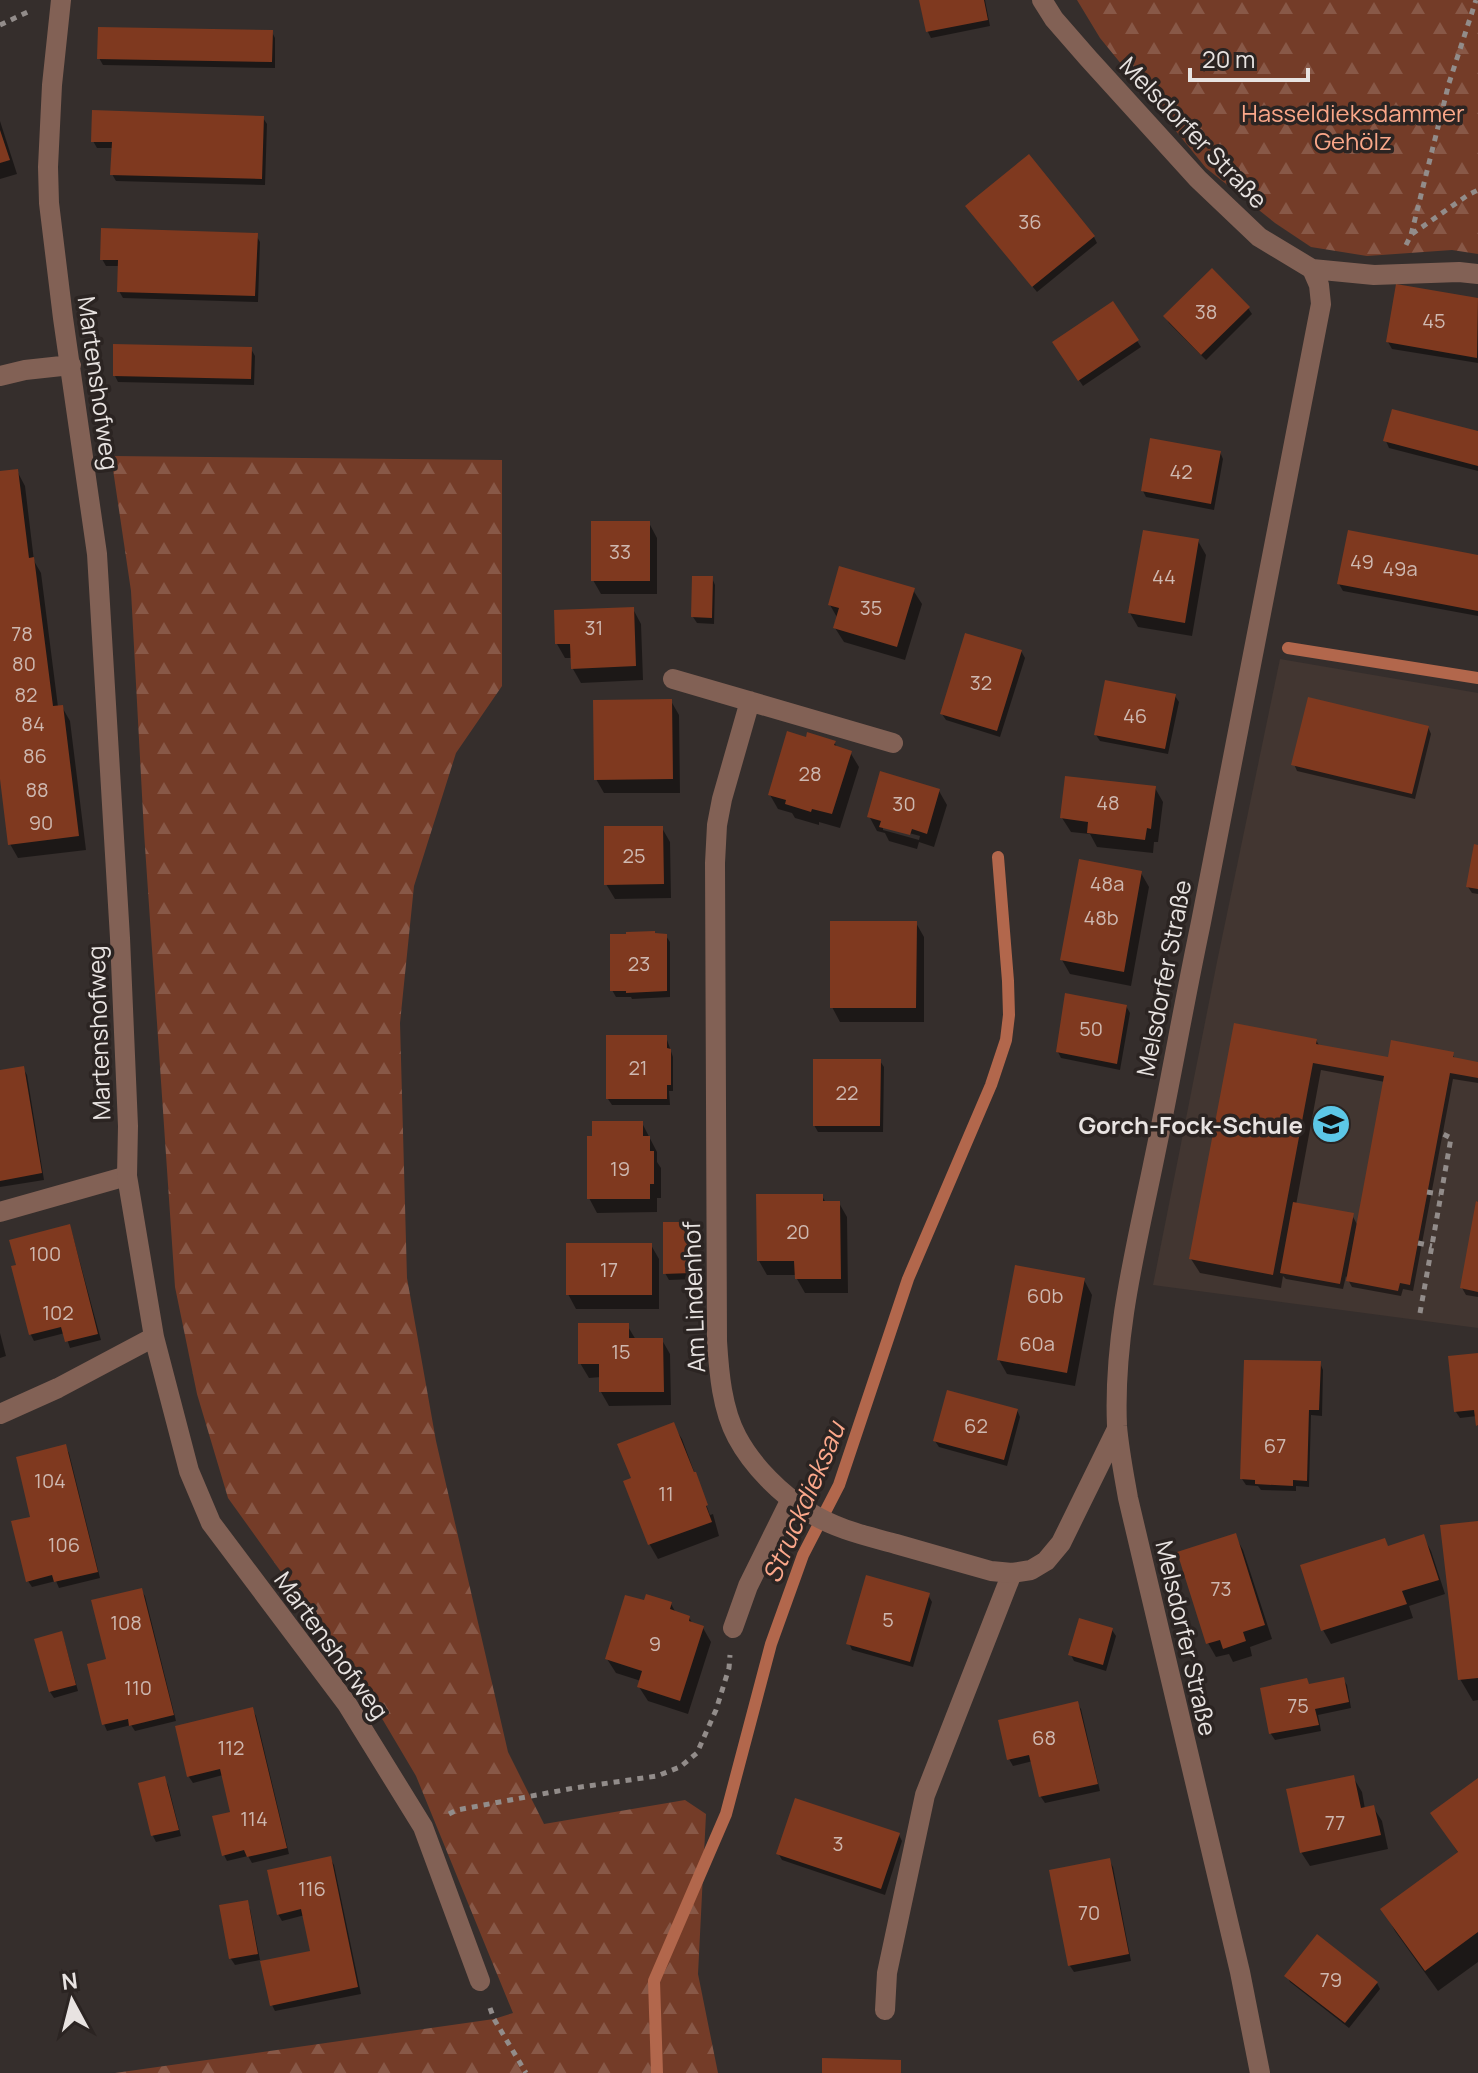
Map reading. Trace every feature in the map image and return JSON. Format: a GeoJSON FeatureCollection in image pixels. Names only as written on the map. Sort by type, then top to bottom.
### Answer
{"type":"FeatureCollection","features":[{"type":"Feature","properties":{"kind":"street","name":"Martenshofweg"},"geometry":{"type":"LineString","coordinates":[[61,0],[52,85],[49,203],[97,554],[120,938],[128,1126],[127,1176],[154,1337],[189,1471],[211,1523],[347,1704],[423,1827],[480,1981]]}},
{"type":"Feature","properties":{"kind":"street","name":"Melsdorfer Straße"},"geometry":{"type":"LineString","coordinates":[[1042,0],[1054,19],[1198,179],[1259,237],[1312,269],[1319,285],[1321,304],[1238,741],[1130,1272],[1117,1389],[1117,1429],[1128,1498],[1240,1972],[1260,2073]]}},
{"type":"Feature","properties":{"kind":"street"},"geometry":{"type":"LineString","coordinates":[[1312,269],[1392,275],[1478,274]]}},
{"type":"Feature","properties":{"kind":"street"},"geometry":{"type":"LineString","coordinates":[[0,376],[71,365]]}},
{"type":"Feature","properties":{"kind":"street"},"geometry":{"type":"LineString","coordinates":[[673,679],[893,743]]}},
{"type":"Feature","properties":{"kind":"street","name":"Am Lindenhof"},"geometry":{"type":"LineString","coordinates":[[750,701],[722,799],[715,863],[717,1341],[719,1377],[735,1435],[768,1478],[791,1499],[828,1523],[991,1571],[1012,1573]]}},
{"type":"Feature","properties":{"kind":"street"},"geometry":{"type":"LineString","coordinates":[[0,1212],[127,1176]]}},
{"type":"Feature","properties":{"kind":"street"},"geometry":{"type":"LineString","coordinates":[[0,1414],[58,1388],[154,1337]]}},
{"type":"Feature","properties":{"kind":"street"},"geometry":{"type":"LineString","coordinates":[[885,2010],[887,1973],[925,1795],[1012,1573],[1031,1570],[1046,1561],[1061,1543],[1117,1429]]}},
{"type":"Feature","properties":{"kind":"street"},"geometry":{"type":"LineString","coordinates":[[733,1628],[748,1586],[791,1499]]}},
{"type":"Feature","properties":{"kind":"path"},"geometry":{"type":"LineString","coordinates":[[1392,275],[1411,235],[1449,83],[1476,0]]}},
{"type":"Feature","properties":{"kind":"path"},"geometry":{"type":"LineString","coordinates":[[1411,235],[1478,190]]}},
{"type":"Feature","properties":{"kind":"path"},"geometry":{"type":"LineString","coordinates":[[1420,1313],[1451,1138],[1439,1132]]}},
{"type":"Feature","properties":{"kind":"path"},"geometry":{"type":"LineString","coordinates":[[1427,1192],[1440,1194]]}},
{"type":"Feature","properties":{"kind":"path"},"geometry":{"type":"LineString","coordinates":[[1418,1243],[1432,1246]]}},
{"type":"Feature","properties":{"kind":"path"},"geometry":{"type":"LineString","coordinates":[[423,1827],[457,1810],[657,1776],[680,1767],[697,1753],[716,1710],[729,1668],[733,1628]]}},
{"type":"Feature","properties":{"kind":"path"},"geometry":{"type":"LineString","coordinates":[[480,1981],[494,2019],[526,2073]]}},
{"type":"Feature","properties":{"kind":"shaded area","name":"Gorch-Fock-Schule"},"geometry":{"type":"Polygon","coordinates":[[[1280,659],[1478,693],[1478,1328],[1153,1285],[1280,659]]]}},
{"type":"Feature","properties":{"kind":"green space","name":"Hasseldieksdammer Gehölz"},"geometry":{"type":"Polygon","coordinates":[[[1077,0],[1478,0],[1478,254],[1452,250],[1367,256],[1311,247],[1275,223],[1206,168],[1100,38],[1077,0]]]}},
{"type":"Feature","properties":{"kind":"green space"},"geometry":{"type":"Polygon","coordinates":[[[111,456],[502,460],[502,686],[456,753],[414,886],[400,1023],[407,1278],[436,1441],[508,1752],[544,1824],[685,1800],[706,1814],[698,1974],[718,2073],[115,2073],[494,2019],[513,2013],[416,1776],[361,1683],[228,1498],[197,1394],[175,1287],[131,591],[111,456]]]}},
{"type":"Feature","properties":{"kind":"building"},"geometry":{"type":"Polygon","coordinates":[[[919,0],[984,0],[988,20],[926,32],[919,0]]]}},
{"type":"Feature","properties":{"kind":"building"},"geometry":{"type":"Polygon","coordinates":[[[98,27],[273,30],[272,62],[97,59],[98,27]]]}},
{"type":"Feature","properties":{"kind":"building"},"geometry":{"type":"Polygon","coordinates":[[[92,110],[264,116],[262,179],[110,175],[112,142],[91,142],[92,110]]]}},
{"type":"Feature","properties":{"kind":"building"},"geometry":{"type":"Polygon","coordinates":[[[0,130],[10,160],[0,163],[0,130]]]}},
{"type":"Feature","properties":{"kind":"building"},"geometry":{"type":"Polygon","coordinates":[[[1029,154],[1095,236],[1032,287],[965,206],[1029,154]]]}},
{"type":"Feature","properties":{"kind":"building"},"geometry":{"type":"Polygon","coordinates":[[[101,228],[258,233],[255,296],[117,292],[118,260],[100,260],[101,228]]]}},
{"type":"Feature","properties":{"kind":"building"},"geometry":{"type":"Polygon","coordinates":[[[1212,268],[1250,307],[1201,355],[1163,316],[1212,268]]]}},
{"type":"Feature","properties":{"kind":"building"},"geometry":{"type":"Polygon","coordinates":[[[1396,284],[1478,298],[1477,358],[1386,342],[1396,284]]]}},
{"type":"Feature","properties":{"kind":"building"},"geometry":{"type":"Polygon","coordinates":[[[1113,301],[1139,340],[1078,381],[1052,342],[1113,301]]]}},
{"type":"Feature","properties":{"kind":"building"},"geometry":{"type":"Polygon","coordinates":[[[113,344],[252,347],[251,379],[113,376],[113,344]]]}},
{"type":"Feature","properties":{"kind":"building"},"geometry":{"type":"Polygon","coordinates":[[[1392,409],[1478,431],[1478,466],[1383,441],[1392,409]]]}},
{"type":"Feature","properties":{"kind":"building"},"geometry":{"type":"Polygon","coordinates":[[[1150,438],[1221,451],[1211,504],[1141,491],[1150,438]]]}},
{"type":"Feature","properties":{"kind":"building"},"geometry":{"type":"Polygon","coordinates":[[[18,469],[29,558],[34,557],[53,706],[63,705],[79,836],[8,845],[0,779],[0,471],[18,469]]]}},
{"type":"Feature","properties":{"kind":"building"},"geometry":{"type":"Polygon","coordinates":[[[591,521],[650,521],[650,581],[591,581],[591,521]]]}},
{"type":"Feature","properties":{"kind":"building"},"geometry":{"type":"Polygon","coordinates":[[[1143,530],[1199,539],[1185,623],[1128,613],[1143,530]]]}},
{"type":"Feature","properties":{"kind":"building"},"geometry":{"type":"Polygon","coordinates":[[[1348,530],[1478,555],[1478,611],[1337,584],[1348,530]]]}},
{"type":"Feature","properties":{"kind":"building"},"geometry":{"type":"Polygon","coordinates":[[[839,566],[915,588],[897,647],[833,628],[839,608],[828,605],[839,566]]]}},
{"type":"Feature","properties":{"kind":"building"},"geometry":{"type":"Polygon","coordinates":[[[692,576],[713,576],[712,618],[691,617],[692,576]]]}},
{"type":"Feature","properties":{"kind":"building"},"geometry":{"type":"Polygon","coordinates":[[[634,607],[636,666],[571,669],[570,644],[555,644],[554,610],[634,607]]]}},
{"type":"Feature","properties":{"kind":"building"},"geometry":{"type":"Polygon","coordinates":[[[965,633],[1022,650],[997,731],[940,714],[965,633]]]}},
{"type":"Feature","properties":{"kind":"building"},"geometry":{"type":"Polygon","coordinates":[[[1105,680],[1176,694],[1165,749],[1094,735],[1105,680]]]}},
{"type":"Feature","properties":{"kind":"building"},"geometry":{"type":"Polygon","coordinates":[[[1308,697],[1429,726],[1412,794],[1291,765],[1308,697]]]}},
{"type":"Feature","properties":{"kind":"building"},"geometry":{"type":"Polygon","coordinates":[[[672,699],[673,779],[594,780],[593,700],[672,699]]]}},
{"type":"Feature","properties":{"kind":"building"},"geometry":{"type":"Polygon","coordinates":[[[787,731],[806,737],[807,732],[836,741],[834,745],[852,751],[832,814],[812,809],[811,812],[768,795],[787,731]]]}},
{"type":"Feature","properties":{"kind":"building"},"geometry":{"type":"Polygon","coordinates":[[[880,771],[940,789],[927,834],[912,829],[910,835],[879,827],[881,821],[867,817],[880,771]]]}},
{"type":"Feature","properties":{"kind":"building"},"geometry":{"type":"Polygon","coordinates":[[[1065,776],[1156,786],[1151,829],[1147,828],[1145,840],[1087,833],[1088,822],[1060,818],[1065,776]]]}},
{"type":"Feature","properties":{"kind":"building"},"geometry":{"type":"Polygon","coordinates":[[[604,826],[663,826],[664,884],[604,885],[604,826]]]}},
{"type":"Feature","properties":{"kind":"building"},"geometry":{"type":"Polygon","coordinates":[[[1474,844],[1478,845],[1478,889],[1466,887],[1474,844]]]}},
{"type":"Feature","properties":{"kind":"building"},"geometry":{"type":"Polygon","coordinates":[[[1079,859],[1142,871],[1124,972],[1060,960],[1079,859]]]}},
{"type":"Feature","properties":{"kind":"building"},"geometry":{"type":"Polygon","coordinates":[[[830,921],[917,921],[916,1008],[830,1008],[830,921]]]}},
{"type":"Feature","properties":{"kind":"building"},"geometry":{"type":"Polygon","coordinates":[[[655,931],[667,934],[667,991],[610,991],[610,934],[655,931]]]}},
{"type":"Feature","properties":{"kind":"building"},"geometry":{"type":"Polygon","coordinates":[[[1065,993],[1127,1005],[1117,1064],[1056,1052],[1065,993]]]}},
{"type":"Feature","properties":{"kind":"building"},"geometry":{"type":"Polygon","coordinates":[[[1234,1023],[1317,1039],[1316,1044],[1388,1057],[1391,1040],[1454,1052],[1453,1057],[1478,1062],[1478,1078],[1450,1073],[1410,1285],[1400,1283],[1398,1291],[1346,1281],[1384,1076],[1313,1063],[1273,1275],[1189,1259],[1234,1023]]]}},
{"type":"Feature","properties":{"kind":"building"},"geometry":{"type":"Polygon","coordinates":[[[606,1035],[667,1035],[667,1048],[671,1049],[671,1085],[667,1085],[667,1099],[606,1099],[606,1035]]]}},
{"type":"Feature","properties":{"kind":"building"},"geometry":{"type":"Polygon","coordinates":[[[813,1059],[881,1059],[880,1126],[813,1126],[813,1059]]]}},
{"type":"Feature","properties":{"kind":"building"},"geometry":{"type":"Polygon","coordinates":[[[24,1066],[42,1173],[0,1181],[0,1070],[24,1066]]]}},
{"type":"Feature","properties":{"kind":"building"},"geometry":{"type":"Polygon","coordinates":[[[592,1121],[643,1121],[643,1136],[650,1136],[650,1151],[654,1151],[654,1184],[650,1184],[650,1199],[587,1199],[587,1136],[592,1136],[592,1121]]]}},
{"type":"Feature","properties":{"kind":"building"},"geometry":{"type":"Polygon","coordinates":[[[756,1194],[823,1194],[823,1201],[840,1201],[841,1279],[795,1279],[794,1261],[757,1261],[756,1194]]]}},
{"type":"Feature","properties":{"kind":"building"},"geometry":{"type":"Polygon","coordinates":[[[1293,1202],[1354,1213],[1340,1284],[1280,1273],[1293,1202]]]}},
{"type":"Feature","properties":{"kind":"building"},"geometry":{"type":"Polygon","coordinates":[[[1478,1202],[1478,1292],[1460,1288],[1478,1202]]]}},
{"type":"Feature","properties":{"kind":"building"},"geometry":{"type":"Polygon","coordinates":[[[663,1222],[693,1222],[692,1273],[663,1274],[663,1222]]]}},
{"type":"Feature","properties":{"kind":"building"},"geometry":{"type":"Polygon","coordinates":[[[70,1224],[98,1334],[65,1342],[61,1327],[29,1335],[11,1266],[16,1265],[9,1240],[70,1224]]]}},
{"type":"Feature","properties":{"kind":"building"},"geometry":{"type":"Polygon","coordinates":[[[566,1243],[652,1243],[652,1295],[566,1295],[566,1243]]]}},
{"type":"Feature","properties":{"kind":"building"},"geometry":{"type":"Polygon","coordinates":[[[1015,1265],[1085,1278],[1067,1373],[997,1360],[1015,1265]]]}},
{"type":"Feature","properties":{"kind":"building"},"geometry":{"type":"Polygon","coordinates":[[[578,1323],[629,1323],[629,1338],[663,1338],[664,1392],[599,1392],[599,1364],[578,1364],[578,1323]]]}},
{"type":"Feature","properties":{"kind":"building"},"geometry":{"type":"Polygon","coordinates":[[[1478,1353],[1476,1426],[1474,1410],[1454,1412],[1448,1356],[1478,1353]]]}},
{"type":"Feature","properties":{"kind":"building"},"geometry":{"type":"Polygon","coordinates":[[[1244,1360],[1321,1361],[1319,1410],[1309,1410],[1307,1481],[1293,1480],[1293,1486],[1255,1484],[1255,1480],[1240,1479],[1244,1360]]]}},
{"type":"Feature","properties":{"kind":"building"},"geometry":{"type":"Polygon","coordinates":[[[947,1390],[1018,1409],[1004,1460],[933,1441],[947,1390]]]}},
{"type":"Feature","properties":{"kind":"building"},"geometry":{"type":"Polygon","coordinates":[[[674,1422],[696,1472],[712,1522],[648,1545],[623,1481],[631,1478],[617,1444],[674,1422]]]}},
{"type":"Feature","properties":{"kind":"building"},"geometry":{"type":"Polygon","coordinates":[[[66,1444],[98,1572],[54,1582],[52,1575],[26,1582],[11,1521],[30,1517],[16,1457],[66,1444]]]}},
{"type":"Feature","properties":{"kind":"building"},"geometry":{"type":"Polygon","coordinates":[[[1478,1521],[1478,1678],[1458,1680],[1440,1525],[1478,1521]]]}},
{"type":"Feature","properties":{"kind":"building"},"geometry":{"type":"Polygon","coordinates":[[[1236,1533],[1265,1625],[1243,1632],[1246,1641],[1223,1649],[1220,1640],[1206,1644],[1177,1552],[1236,1533]]]}},
{"type":"Feature","properties":{"kind":"building"},"geometry":{"type":"Polygon","coordinates":[[[1424,1534],[1439,1580],[1402,1591],[1407,1604],[1321,1631],[1300,1565],[1385,1538],[1388,1546],[1424,1534]]]}},
{"type":"Feature","properties":{"kind":"building"},"geometry":{"type":"Polygon","coordinates":[[[866,1575],[930,1593],[910,1662],[846,1644],[866,1575]]]}},
{"type":"Feature","properties":{"kind":"building"},"geometry":{"type":"Polygon","coordinates":[[[142,1588],[174,1715],[129,1726],[128,1719],[102,1725],[87,1664],[106,1659],[91,1600],[142,1588]]]}},
{"type":"Feature","properties":{"kind":"building"},"geometry":{"type":"Polygon","coordinates":[[[646,1594],[672,1602],[670,1609],[690,1616],[689,1621],[704,1626],[680,1701],[637,1687],[642,1671],[605,1659],[625,1595],[644,1600],[646,1594]]]}},
{"type":"Feature","properties":{"kind":"building"},"geometry":{"type":"Polygon","coordinates":[[[1079,1618],[1113,1628],[1103,1665],[1068,1655],[1079,1618]]]}},
{"type":"Feature","properties":{"kind":"building"},"geometry":{"type":"Polygon","coordinates":[[[62,1631],[76,1685],[49,1692],[34,1639],[62,1631]]]}},
{"type":"Feature","properties":{"kind":"building"},"geometry":{"type":"Polygon","coordinates":[[[1344,1677],[1349,1702],[1315,1709],[1319,1725],[1269,1734],[1260,1688],[1307,1678],[1309,1684],[1344,1677]]]}},
{"type":"Feature","properties":{"kind":"building"},"geometry":{"type":"Polygon","coordinates":[[[1078,1701],[1098,1784],[1039,1797],[1029,1755],[1007,1760],[998,1720],[1078,1701]]]}},
{"type":"Feature","properties":{"kind":"building"},"geometry":{"type":"Polygon","coordinates":[[[253,1707],[287,1848],[247,1857],[244,1850],[222,1856],[212,1816],[230,1812],[220,1769],[187,1777],[175,1726],[253,1707]]]}},
{"type":"Feature","properties":{"kind":"building"},"geometry":{"type":"Polygon","coordinates":[[[1354,1775],[1361,1808],[1374,1805],[1381,1835],[1300,1853],[1286,1789],[1354,1775]]]}},
{"type":"Feature","properties":{"kind":"building"},"geometry":{"type":"Polygon","coordinates":[[[165,1776],[179,1830],[151,1836],[138,1783],[165,1776]]]}},
{"type":"Feature","properties":{"kind":"building"},"geometry":{"type":"Polygon","coordinates":[[[1478,1778],[1478,1932],[1425,1971],[1380,1909],[1458,1852],[1430,1813],[1478,1778]]]}},
{"type":"Feature","properties":{"kind":"building"},"geometry":{"type":"Polygon","coordinates":[[[795,1798],[900,1833],[881,1889],[776,1854],[795,1798]]]}},
{"type":"Feature","properties":{"kind":"building"},"geometry":{"type":"Polygon","coordinates":[[[331,1856],[358,1987],[270,2006],[260,1961],[310,1951],[301,1909],[277,1915],[267,1870],[331,1856]]]}},
{"type":"Feature","properties":{"kind":"building"},"geometry":{"type":"Polygon","coordinates":[[[1110,1858],[1129,1954],[1068,1966],[1049,1870],[1110,1858]]]}},
{"type":"Feature","properties":{"kind":"building"},"geometry":{"type":"Polygon","coordinates":[[[248,1900],[258,1954],[229,1959],[219,1905],[248,1900]]]}},
{"type":"Feature","properties":{"kind":"building"},"geometry":{"type":"Polygon","coordinates":[[[1317,1934],[1378,1982],[1345,2023],[1284,1976],[1317,1934]]]}},
{"type":"Feature","properties":{"kind":"building"},"geometry":{"type":"Polygon","coordinates":[[[822,2058],[901,2060],[901,2073],[822,2073],[822,2058]]]}},
{"type":"Feature","properties":{"kind":"waterway","name":"Struckdieksau"},"geometry":{"type":"LineString","coordinates":[[1288,648],[1478,678]]}},
{"type":"Feature","properties":{"kind":"waterway","name":"Struckdieksau"},"geometry":{"type":"LineString","coordinates":[[657,2073],[654,1981],[726,1814],[771,1644],[803,1555],[839,1485],[908,1279],[991,1085],[1006,1040],[1008,981],[998,857]]}},
{"type":"Feature","properties":{"kind":"place","name":"Gorch-Fock-Schule"},"geometry":{"type":"Point","coordinates":[1331,1124]}}]}
